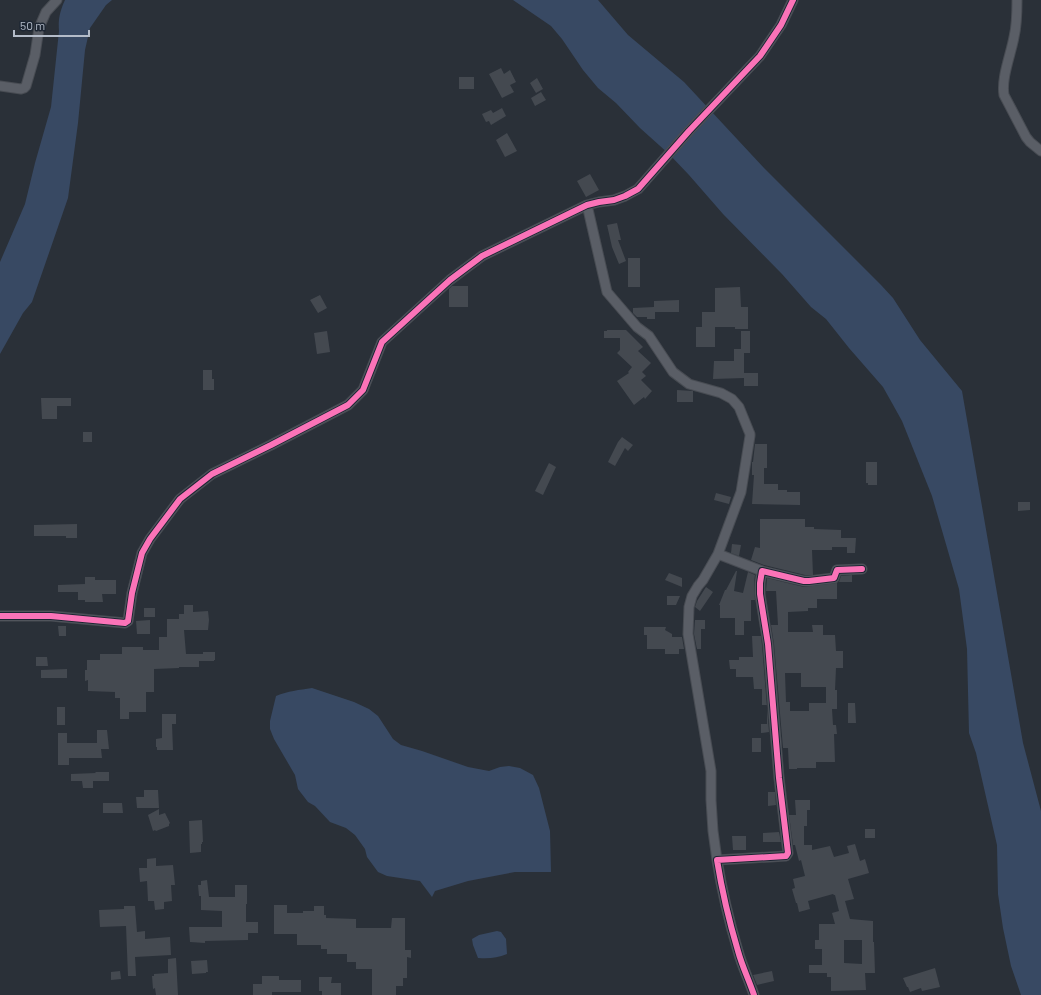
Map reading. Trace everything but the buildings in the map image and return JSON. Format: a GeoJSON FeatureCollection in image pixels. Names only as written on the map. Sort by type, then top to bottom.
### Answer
{"type":"FeatureCollection","features":[{"type":"Feature","properties":{"kind":"street"},"geometry":{"type":"LineString","coordinates":[[0,86],[22,89],[26,86],[35,55],[39,28],[46,12],[57,0]]}},
{"type":"Feature","properties":{"kind":"street"},"geometry":{"type":"LineString","coordinates":[[0,616],[51,616],[127,622],[132,593],[142,553],[150,539],[180,499],[212,474],[271,445],[348,404],[363,390],[382,342],[450,280],[482,256],[587,205],[614,200],[638,189],[694,126],[760,56],[781,25],[793,0]]}},
{"type":"Feature","properties":{"kind":"street"},"geometry":{"type":"LineString","coordinates":[[1017,0],[1017,21],[1007,64],[1003,90],[1004,95],[1027,140],[1041,151]]}},
{"type":"Feature","properties":{"kind":"street"},"geometry":{"type":"LineString","coordinates":[[587,205],[607,292],[637,327],[649,336],[673,372],[689,384],[721,393],[732,399],[739,406],[750,436],[741,492],[718,554],[692,596],[689,607],[688,634],[711,771],[711,800],[720,879],[738,953],[754,995]]}},
{"type":"Feature","properties":{"kind":"street"},"geometry":{"type":"LineString","coordinates":[[718,554],[762,571],[809,581],[834,578],[837,570],[862,569]]}},
{"type":"Feature","properties":{"kind":"street"},"geometry":{"type":"LineString","coordinates":[[717,860],[786,856],[788,853],[779,778],[768,644],[760,594],[762,571]]}},
{"type":"Feature","properties":{"kind":"water"},"geometry":{"type":"Polygon","coordinates":[[[65,0],[112,0],[106,5],[90,28],[85,50],[78,123],[68,198],[32,302],[23,313],[0,354],[0,262],[25,204],[51,107],[59,19],[65,0]]]}},
{"type":"Feature","properties":{"kind":"water"},"geometry":{"type":"Polygon","coordinates":[[[513,0],[598,0],[628,35],[684,82],[764,168],[881,285],[893,298],[920,340],[962,391],[1023,743],[1041,811],[1041,995],[1021,995],[1011,966],[998,894],[997,845],[976,753],[969,733],[967,649],[959,589],[932,496],[902,421],[883,387],[826,319],[811,307],[782,274],[723,214],[669,154],[640,128],[616,103],[598,88],[551,26],[513,0]]]}},
{"type":"Feature","properties":{"kind":"water"},"geometry":{"type":"Polygon","coordinates":[[[312,688],[354,702],[369,709],[378,716],[393,739],[401,745],[468,767],[489,771],[500,767],[509,766],[520,768],[533,775],[539,788],[550,831],[551,872],[515,872],[468,881],[435,891],[432,897],[420,881],[387,876],[378,872],[367,857],[365,849],[355,835],[346,828],[330,822],[315,806],[308,802],[298,789],[295,775],[274,739],[270,729],[270,721],[276,696],[312,688]]]}},
{"type":"Feature","properties":{"kind":"water"},"geometry":{"type":"Polygon","coordinates":[[[497,931],[501,932],[506,939],[507,954],[493,958],[478,958],[472,939],[479,935],[497,931]]]}},
{"type":"Feature","properties":{"kind":"cycle path"},"geometry":{"type":"LineString","coordinates":[[0,616],[51,616],[125,623],[128,621],[132,593],[142,553],[150,539],[180,499],[212,474],[348,405],[363,390],[382,342],[450,280],[482,256],[587,205],[614,200],[638,189],[689,131],[760,56],[781,25],[793,0]]}},
{"type":"Feature","properties":{"kind":"cycle path"},"geometry":{"type":"LineString","coordinates":[[754,995],[741,962],[723,895],[717,860],[786,856],[788,853],[779,778],[768,644],[760,594],[762,571],[809,581],[834,578],[837,570],[862,569]]}}]}
